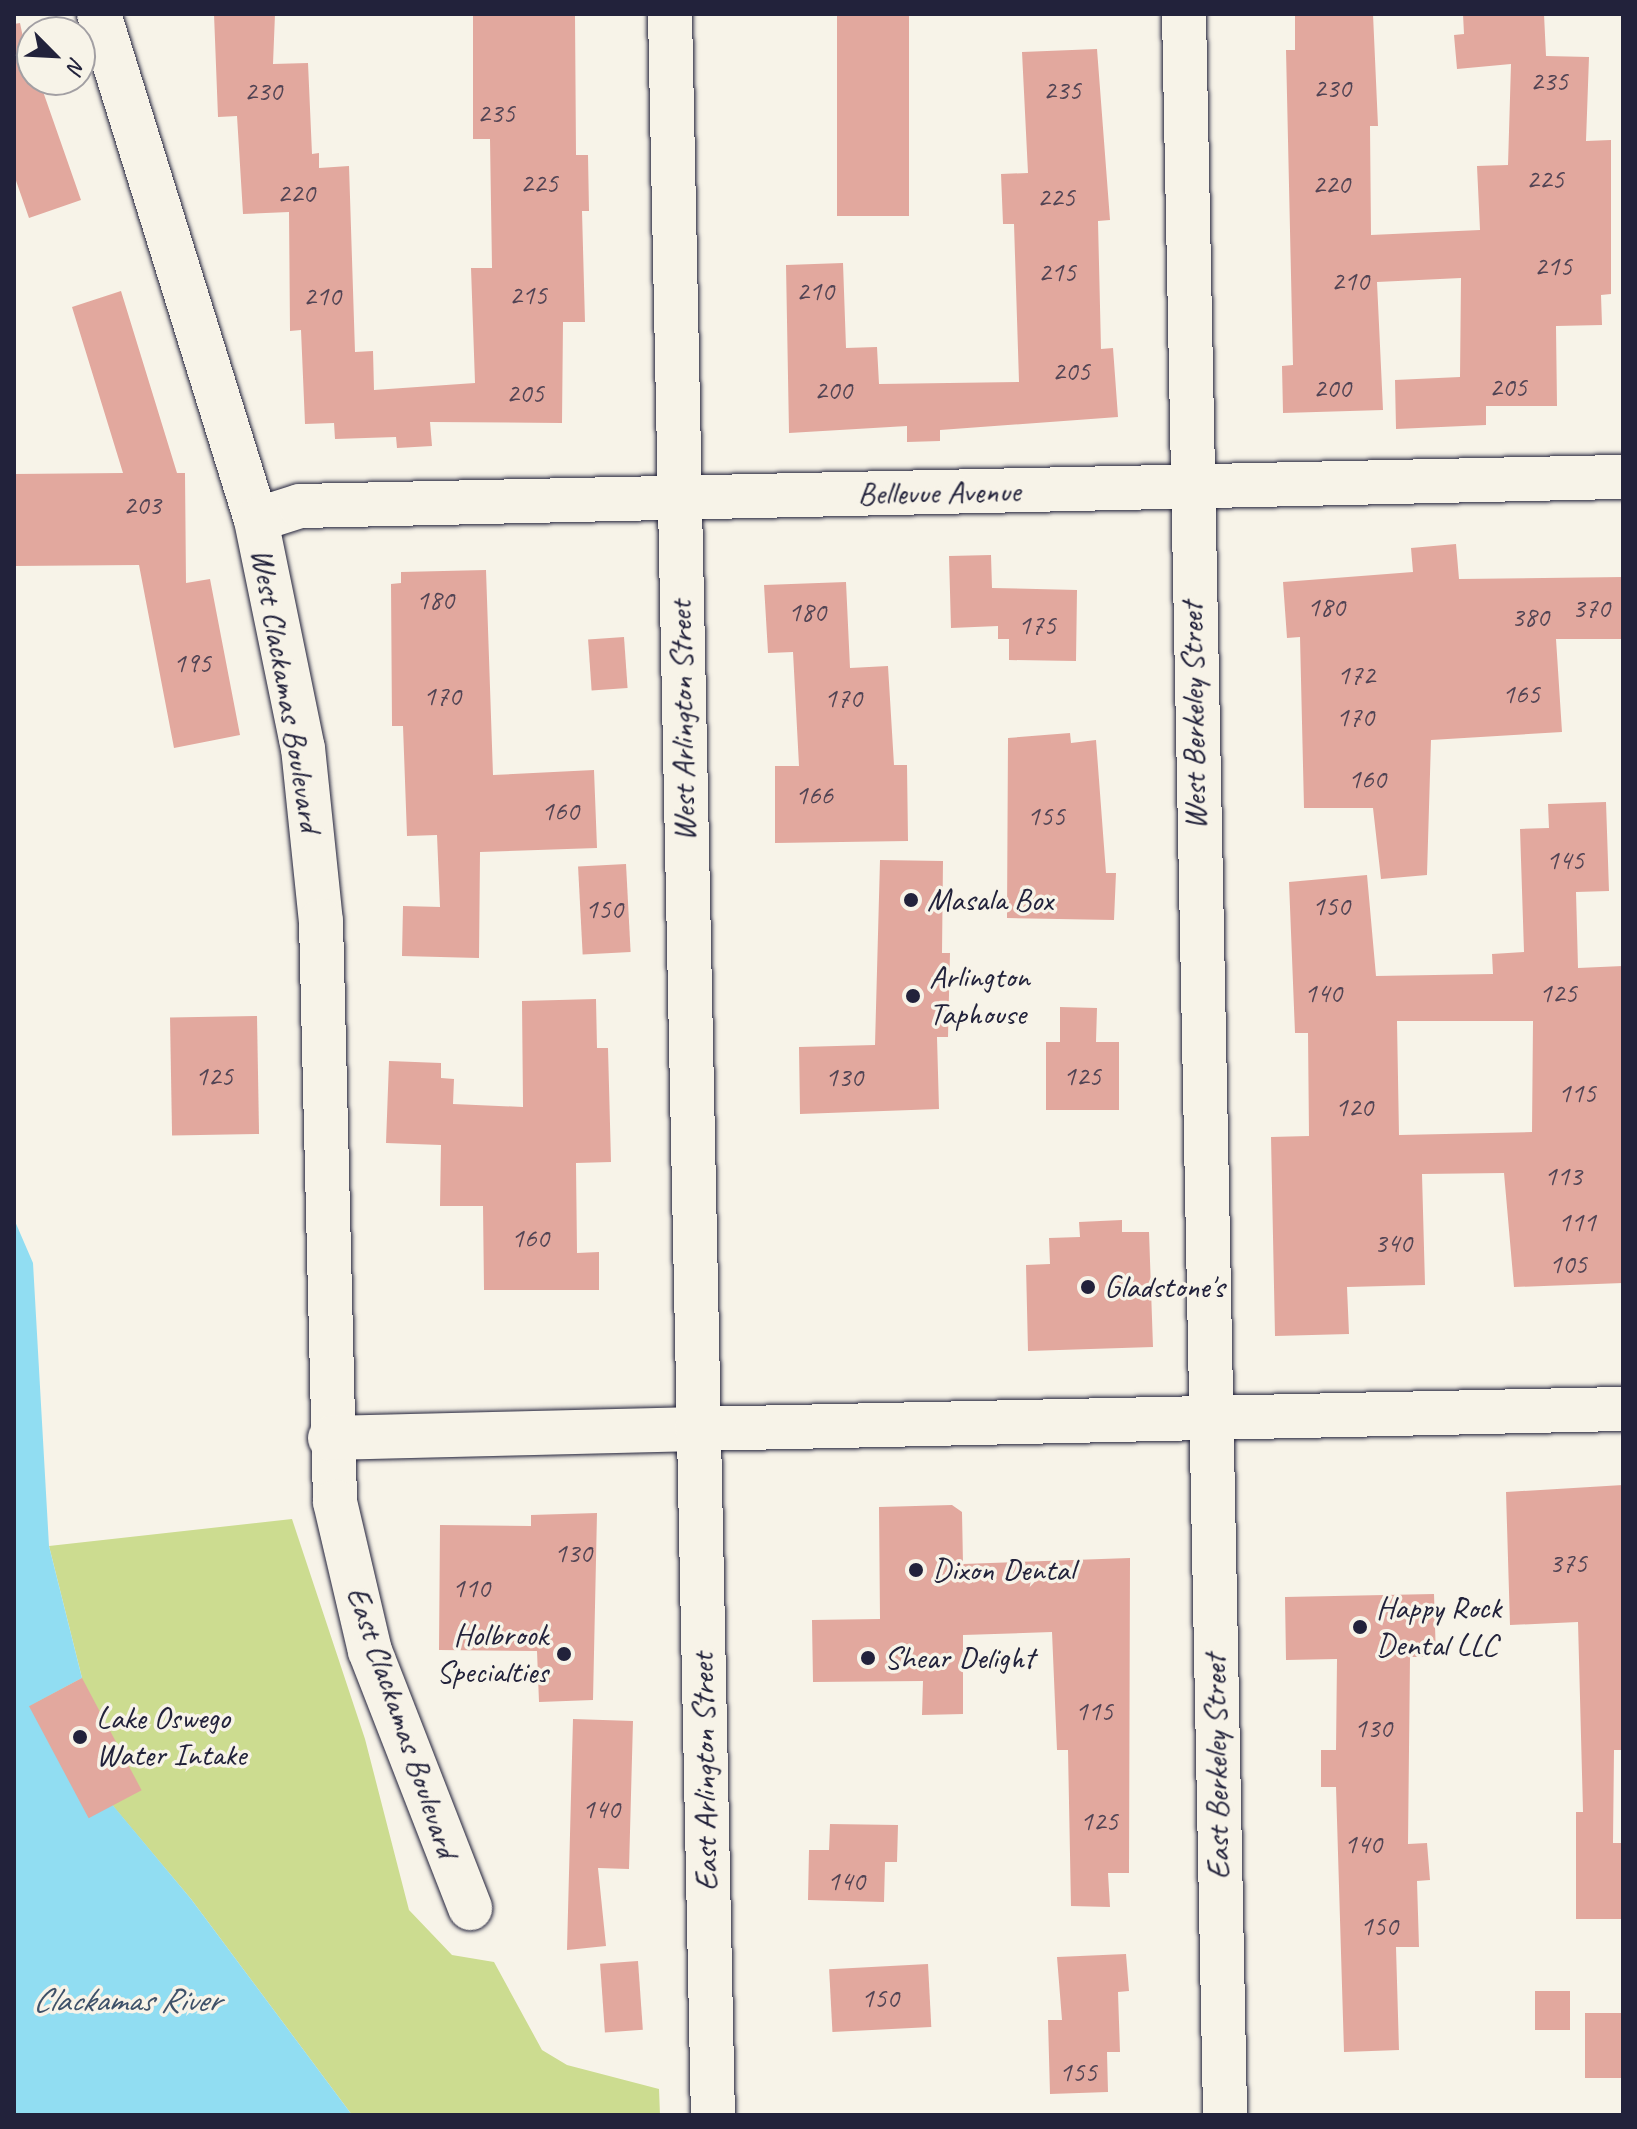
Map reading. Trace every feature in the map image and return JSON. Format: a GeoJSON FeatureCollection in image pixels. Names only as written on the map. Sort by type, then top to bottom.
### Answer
{"type":"FeatureCollection","features":[{"type":"Feature","properties":{"kind":"street","name":"West Clackamas Boulevard"},"geometry":{"type":"LineString","coordinates":[[99,14],[256,520],[303,748],[321,921],[330,1438]]}},
{"type":"Feature","properties":{"kind":"street","name":"West Arlington Street"},"geometry":{"type":"LineString","coordinates":[[670,14],[697,1429]]}},
{"type":"Feature","properties":{"kind":"street","name":"West Berkeley Street"},"geometry":{"type":"LineString","coordinates":[[1184,14],[1190,489],[1209,1418]]}},
{"type":"Feature","properties":{"kind":"street","name":"Bellevue Avenue"},"geometry":{"type":"LineString","coordinates":[[256,520],[300,506],[1190,489],[1623,477]]}},
{"type":"Feature","properties":{"kind":"street"},"geometry":{"type":"LineString","coordinates":[[330,1438],[1623,1409]]}},
{"type":"Feature","properties":{"kind":"street","name":"East Berkeley Street"},"geometry":{"type":"LineString","coordinates":[[1209,1418],[1225,2115]]}},
{"type":"Feature","properties":{"kind":"street","name":"East Arlington Street"},"geometry":{"type":"LineString","coordinates":[[697,1429],[713,2115]]}},
{"type":"Feature","properties":{"kind":"street","name":"East Clackamas Boulevard"},"geometry":{"type":"LineString","coordinates":[[330,1438],[339,1522],[370,1651],[470,1908]]}},
{"type":"Feature","properties":{"kind":"green space"},"geometry":{"type":"Polygon","coordinates":[[[292,1519],[365,1739],[409,1910],[452,1955],[494,1962],[542,2050],[567,2065],[659,2089],[660,2115],[352,2115],[191,1899],[29,1706],[82,1678],[49,1546],[292,1519]]]}},
{"type":"Feature","properties":{"kind":"water","name":"Clackamas River"},"geometry":{"type":"Polygon","coordinates":[[[14,1219],[33,1263],[49,1546],[82,1678],[30,1706],[191,1899],[352,2115],[14,2115],[14,1219]]]}},
{"type":"Feature","properties":{"kind":"building"},"geometry":{"type":"Polygon","coordinates":[[[214,14],[275,14],[273,64],[308,63],[312,154],[319,153],[319,168],[349,166],[355,352],[373,351],[374,390],[475,383],[471,268],[492,268],[490,139],[473,139],[473,14],[575,14],[576,155],[588,155],[589,211],[582,211],[585,322],[563,322],[562,423],[430,422],[432,446],[397,448],[396,437],[335,439],[334,423],[305,424],[301,330],[290,331],[289,212],[243,214],[237,116],[218,117],[214,14]]]}},
{"type":"Feature","properties":{"kind":"building"},"geometry":{"type":"Polygon","coordinates":[[[837,14],[909,14],[909,216],[837,216],[837,14]]]}},
{"type":"Feature","properties":{"kind":"building"},"geometry":{"type":"Polygon","coordinates":[[[1295,14],[1373,14],[1378,126],[1370,126],[1371,235],[1480,230],[1477,166],[1508,165],[1511,64],[1457,69],[1454,35],[1464,34],[1463,14],[1544,14],[1546,56],[1589,57],[1586,141],[1611,140],[1611,294],[1601,295],[1602,325],[1556,326],[1557,406],[1486,406],[1486,425],[1396,429],[1395,380],[1460,377],[1461,278],[1377,282],[1383,410],[1283,413],[1282,366],[1293,365],[1286,50],[1295,50],[1295,14]]]}},
{"type":"Feature","properties":{"kind":"building"},"geometry":{"type":"Polygon","coordinates":[[[14,24],[16,96],[45,96],[81,200],[29,218],[14,175],[14,24]]]}},
{"type":"Feature","properties":{"kind":"building"},"geometry":{"type":"Polygon","coordinates":[[[1097,49],[1110,220],[1098,221],[1101,349],[1113,348],[1118,417],[940,430],[940,441],[907,442],[907,426],[789,433],[786,265],[843,263],[846,348],[877,347],[879,384],[1019,382],[1014,224],[1003,224],[1001,174],[1028,173],[1022,52],[1097,49]]]}},
{"type":"Feature","properties":{"kind":"building"},"geometry":{"type":"Polygon","coordinates":[[[121,291],[177,473],[185,473],[186,583],[210,579],[240,735],[174,748],[139,565],[14,566],[14,474],[123,473],[72,307],[121,291]]]}},
{"type":"Feature","properties":{"kind":"building"},"geometry":{"type":"Polygon","coordinates":[[[1456,544],[1459,579],[1623,577],[1623,639],[1556,639],[1562,732],[1431,740],[1427,875],[1381,879],[1373,808],[1304,808],[1300,637],[1287,638],[1283,582],[1413,572],[1411,548],[1456,544]]]}},
{"type":"Feature","properties":{"kind":"building"},"geometry":{"type":"Polygon","coordinates":[[[991,555],[992,588],[1077,590],[1076,661],[1009,660],[1009,639],[998,639],[998,626],[951,628],[949,556],[991,555]]]}},
{"type":"Feature","properties":{"kind":"building"},"geometry":{"type":"Polygon","coordinates":[[[486,570],[493,775],[594,770],[597,848],[480,852],[479,958],[402,956],[403,906],[440,907],[437,835],[407,836],[403,726],[392,726],[391,584],[401,583],[401,572],[486,570]]]}},
{"type":"Feature","properties":{"kind":"building"},"geometry":{"type":"Polygon","coordinates":[[[846,582],[850,668],[888,666],[894,765],[907,765],[908,841],[775,843],[775,766],[799,766],[793,652],[768,653],[764,585],[846,582]]]}},
{"type":"Feature","properties":{"kind":"building"},"geometry":{"type":"Polygon","coordinates":[[[624,637],[628,688],[592,690],[588,640],[624,637]]]}},
{"type":"Feature","properties":{"kind":"building"},"geometry":{"type":"Polygon","coordinates":[[[1070,733],[1071,743],[1096,740],[1106,873],[1116,873],[1114,920],[1007,918],[1008,738],[1070,733]]]}},
{"type":"Feature","properties":{"kind":"building"},"geometry":{"type":"Polygon","coordinates":[[[1606,802],[1609,891],[1576,892],[1578,968],[1623,966],[1623,1283],[1514,1287],[1504,1173],[1422,1174],[1425,1285],[1347,1287],[1349,1334],[1275,1336],[1271,1137],[1309,1136],[1308,1033],[1295,1033],[1289,882],[1367,875],[1376,976],[1493,974],[1492,954],[1524,952],[1520,829],[1549,828],[1548,804],[1606,802]],[[1397,1021],[1399,1135],[1532,1132],[1533,1021],[1397,1021]]]}},
{"type":"Feature","properties":{"kind":"building"},"geometry":{"type":"Polygon","coordinates":[[[880,860],[943,861],[942,953],[950,953],[948,1037],[937,1037],[939,1109],[800,1114],[799,1047],[875,1045],[880,860]]]}},
{"type":"Feature","properties":{"kind":"building"},"geometry":{"type":"Polygon","coordinates":[[[626,864],[631,952],[583,954],[578,867],[626,864]]]}},
{"type":"Feature","properties":{"kind":"building"},"geometry":{"type":"Polygon","coordinates":[[[596,999],[597,1048],[608,1048],[611,1162],[576,1163],[577,1253],[599,1252],[599,1290],[484,1290],[483,1206],[440,1206],[441,1145],[386,1143],[389,1061],[441,1063],[441,1078],[454,1079],[453,1104],[523,1107],[522,1001],[596,999]]]}},
{"type":"Feature","properties":{"kind":"building"},"geometry":{"type":"Polygon","coordinates":[[[1060,1007],[1097,1008],[1096,1042],[1119,1042],[1119,1110],[1046,1110],[1046,1042],[1060,1042],[1060,1007]]]}},
{"type":"Feature","properties":{"kind":"building"},"geometry":{"type":"Polygon","coordinates":[[[257,1016],[259,1134],[172,1136],[170,1018],[257,1016]]]}},
{"type":"Feature","properties":{"kind":"building"},"geometry":{"type":"Polygon","coordinates":[[[1122,1220],[1122,1232],[1149,1232],[1153,1347],[1028,1351],[1026,1265],[1050,1264],[1049,1238],[1080,1237],[1079,1222],[1122,1220]]]}},
{"type":"Feature","properties":{"kind":"building"},"geometry":{"type":"Polygon","coordinates":[[[1623,1485],[1623,1750],[1614,1750],[1613,1843],[1623,1843],[1623,1919],[1576,1919],[1576,1812],[1583,1812],[1578,1622],[1510,1625],[1506,1492],[1623,1485]]]}},
{"type":"Feature","properties":{"kind":"building"},"geometry":{"type":"Polygon","coordinates":[[[952,1505],[962,1512],[963,1564],[1130,1558],[1129,1873],[1108,1873],[1110,1907],[1071,1906],[1068,1750],[1057,1750],[1052,1632],[963,1635],[963,1714],[922,1715],[923,1681],[813,1682],[812,1620],[880,1619],[879,1507],[952,1505]]]}},
{"type":"Feature","properties":{"kind":"building"},"geometry":{"type":"Polygon","coordinates":[[[597,1513],[593,1700],[539,1702],[537,1651],[439,1650],[440,1525],[531,1526],[531,1515],[597,1513]]]}},
{"type":"Feature","properties":{"kind":"building"},"geometry":{"type":"Polygon","coordinates":[[[1434,1594],[1436,1657],[1410,1657],[1408,1844],[1427,1843],[1430,1880],[1417,1881],[1419,1947],[1396,1947],[1399,2050],[1344,2052],[1336,1787],[1321,1787],[1321,1750],[1336,1750],[1337,1659],[1286,1660],[1285,1597],[1434,1594]]]}},
{"type":"Feature","properties":{"kind":"building","name":"Lake Oswego Water Intake"},"geometry":{"type":"Polygon","coordinates":[[[82,1678],[142,1790],[89,1818],[29,1706],[82,1678]]]}},
{"type":"Feature","properties":{"kind":"building"},"geometry":{"type":"Polygon","coordinates":[[[573,1719],[633,1721],[629,1869],[598,1868],[606,1946],[567,1950],[573,1719]]]}},
{"type":"Feature","properties":{"kind":"building"},"geometry":{"type":"Polygon","coordinates":[[[830,1824],[898,1825],[897,1862],[885,1862],[884,1902],[808,1900],[809,1850],[829,1850],[830,1824]]]}},
{"type":"Feature","properties":{"kind":"building"},"geometry":{"type":"Polygon","coordinates":[[[1126,1954],[1129,1991],[1118,1992],[1120,2052],[1107,2052],[1108,2092],[1050,2094],[1048,2020],[1062,2020],[1057,1957],[1126,1954]]]}},
{"type":"Feature","properties":{"kind":"building"},"geometry":{"type":"Polygon","coordinates":[[[638,1961],[643,2030],[605,2032],[600,1964],[638,1961]]]}},
{"type":"Feature","properties":{"kind":"building"},"geometry":{"type":"Polygon","coordinates":[[[928,1964],[931,2027],[832,2032],[829,1969],[928,1964]]]}},
{"type":"Feature","properties":{"kind":"building"},"geometry":{"type":"Polygon","coordinates":[[[1535,1991],[1570,1991],[1570,2030],[1535,2030],[1535,1991]]]}},
{"type":"Feature","properties":{"kind":"building"},"geometry":{"type":"Polygon","coordinates":[[[1585,2013],[1623,2013],[1623,2078],[1585,2078],[1585,2013]]]}},
{"type":"Feature","properties":{"kind":"place","name":"Masala Box"},"geometry":{"type":"Point","coordinates":[911,900]}},
{"type":"Feature","properties":{"kind":"place","name":"Arlington Taphouse"},"geometry":{"type":"Point","coordinates":[913,996]}},
{"type":"Feature","properties":{"kind":"place","name":"Gladstone's"},"geometry":{"type":"Point","coordinates":[1088,1287]}},
{"type":"Feature","properties":{"kind":"place","name":"Dixon Dental"},"geometry":{"type":"Point","coordinates":[916,1570]}},
{"type":"Feature","properties":{"kind":"place","name":"Happy Rock Dental LLC"},"geometry":{"type":"Point","coordinates":[1360,1627]}},
{"type":"Feature","properties":{"kind":"place","name":"Holbrook Specialties"},"geometry":{"type":"Point","coordinates":[564,1654]}},
{"type":"Feature","properties":{"kind":"place","name":"Shear Delight"},"geometry":{"type":"Point","coordinates":[868,1658]}},
{"type":"Feature","properties":{"kind":"place","name":"Lake Oswego Water Intake"},"geometry":{"type":"Point","coordinates":[80,1737]}}]}
